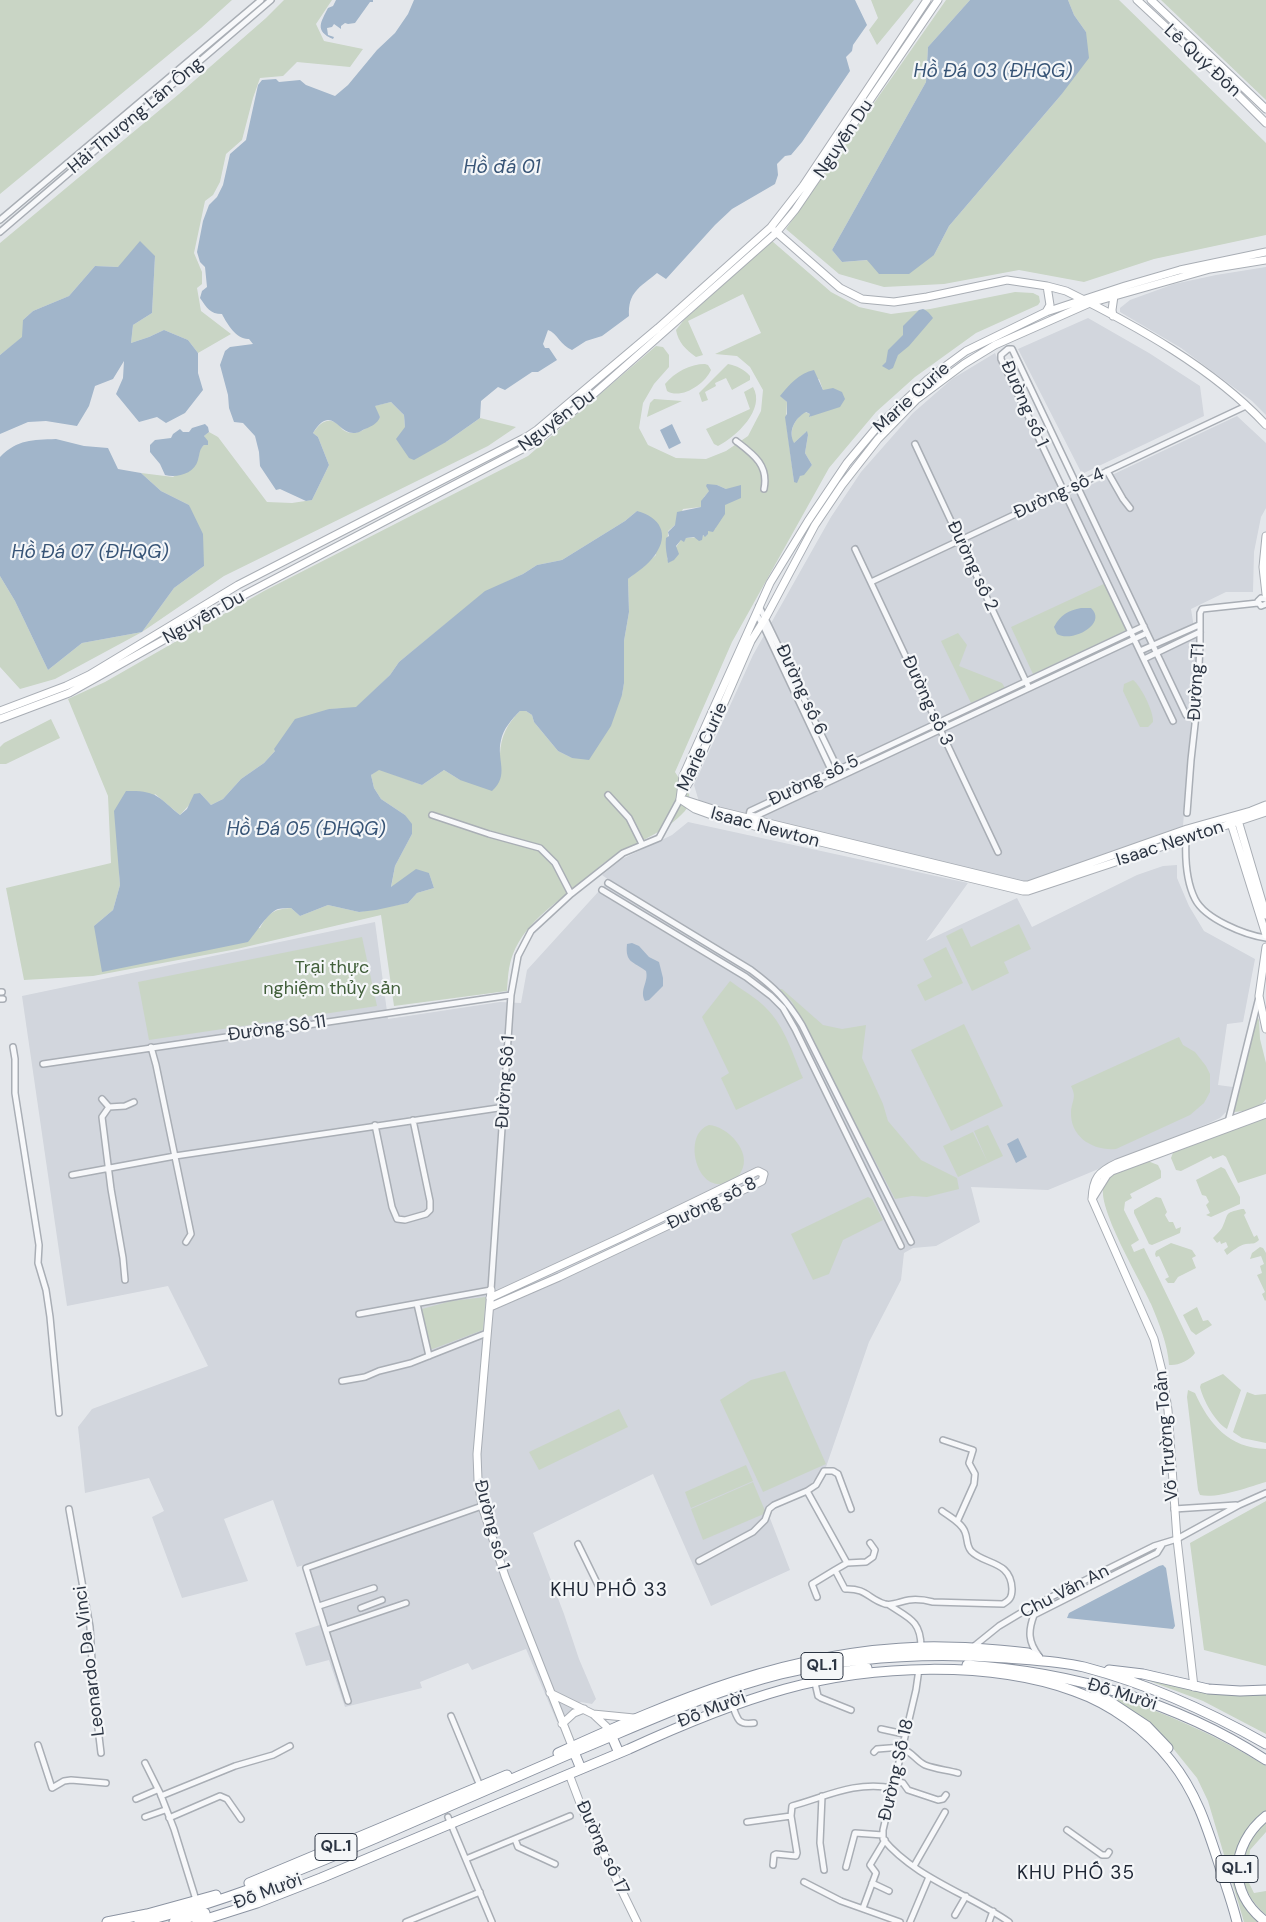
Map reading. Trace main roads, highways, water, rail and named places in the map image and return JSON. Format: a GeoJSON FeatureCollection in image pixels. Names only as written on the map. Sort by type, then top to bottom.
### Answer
{"type":"FeatureCollection","features":[{"type":"Feature","properties":{"kind":"highway","name":"Đỗ Mười"},"geometry":{"type":"LineString","coordinates":[[610,1733],[634,1718],[710,1688],[787,1665],[846,1654],[921,1647],[972,1647],[1028,1653],[1043,1660]]}},
{"type":"Feature","properties":{"kind":"highway","name":"Đỗ Mười"},"geometry":{"type":"LineString","coordinates":[[107,1922],[230,1897],[310,1866],[560,1755],[572,1747],[724,1691],[782,1674],[858,1660],[954,1654],[1043,1660],[1082,1667],[1172,1696],[1229,1723],[1266,1744]]}},
{"type":"Feature","properties":{"kind":"highway","name":"Đỗ Mười"},"geometry":{"type":"LineString","coordinates":[[618,1751],[687,1718],[778,1685],[840,1672],[956,1664],[1001,1667],[1090,1684],[1129,1695],[1203,1725],[1266,1760]]}},
{"type":"Feature","properties":{"kind":"highway","name":"Đỗ Mười"},"geometry":{"type":"LineString","coordinates":[[174,1922],[244,1901],[347,1862],[580,1766],[733,1707],[784,1690],[815,1683],[919,1667],[964,1670],[1053,1684],[1091,1698],[1116,1712],[1142,1731],[1157,1744],[1194,1795],[1203,1815],[1237,1922]]}},
{"type":"Feature","properties":{"kind":"highway","name":"QL.1"},"geometry":{"type":"LineString","coordinates":[[1082,1667],[1135,1673],[1194,1685],[1240,1691],[1266,1688]]}},
{"type":"Feature","properties":{"kind":"highway","name":"Đỗ Mười"},"geometry":{"type":"LineString","coordinates":[[1109,1670],[1207,1707],[1266,1738]]}},
{"type":"Feature","properties":{"kind":"highway"},"geometry":{"type":"LineString","coordinates":[[1090,1684],[1097,1693],[1147,1726],[1160,1739],[1188,1775],[1199,1794],[1207,1814],[1241,1922]]}},
{"type":"Feature","properties":{"kind":"highway"},"geometry":{"type":"LineString","coordinates":[[610,1733],[618,1751]]}},
{"type":"Feature","properties":{"kind":"highway"},"geometry":{"type":"LineString","coordinates":[[572,1747],[580,1766]]}},
{"type":"Feature","properties":{"kind":"highway","name":"Đỗ Mười"},"geometry":{"type":"LineString","coordinates":[[139,1922],[198,1904],[480,1786],[560,1755]]}},
{"type":"Feature","properties":{"kind":"highway"},"geometry":{"type":"LineString","coordinates":[[560,1755],[567,1772]]}},
{"type":"Feature","properties":{"kind":"highway","name":"QL.1"},"geometry":{"type":"LineString","coordinates":[[1264,1918],[1250,1906],[1240,1887],[1237,1870],[1238,1861],[1247,1838],[1266,1816]]}},
{"type":"Feature","properties":{"kind":"highway","name":"Đỗ Mười"},"geometry":{"type":"LineString","coordinates":[[197,1922],[266,1900],[449,1820]]}},
{"type":"Feature","properties":{"kind":"water"},"geometry":{"type":"Polygon","coordinates":[[[336,0],[373,0],[373,2],[370,2],[355,23],[345,23],[341,26],[341,29],[334,24],[332,27],[327,28],[328,35],[334,37],[333,39],[323,33],[321,22],[328,8],[333,6],[336,0]]]}},
{"type":"Feature","properties":{"kind":"water","name":"Hồ đá 01"},"geometry":{"type":"Polygon","coordinates":[[[414,0],[855,0],[867,25],[853,45],[852,51],[846,57],[850,71],[802,142],[791,155],[785,156],[777,164],[778,175],[775,184],[732,209],[666,279],[657,273],[640,287],[630,301],[629,316],[602,336],[586,341],[572,350],[548,330],[543,344],[545,348],[549,348],[557,360],[538,372],[532,372],[505,390],[498,387],[481,401],[480,418],[446,442],[414,460],[409,458],[396,439],[405,427],[404,415],[391,402],[375,406],[380,417],[379,419],[358,433],[344,430],[330,420],[325,421],[313,433],[318,437],[329,465],[312,500],[306,501],[280,489],[276,490],[260,466],[255,436],[243,423],[234,422],[229,408],[228,395],[220,365],[225,351],[230,347],[253,344],[249,339],[240,337],[230,327],[222,314],[212,312],[200,298],[202,291],[207,287],[205,267],[200,262],[197,252],[203,221],[209,205],[217,197],[223,185],[230,154],[246,140],[258,85],[262,80],[276,79],[279,82],[300,80],[306,85],[335,96],[348,85],[377,50],[395,33],[408,14],[414,0]]]}},
{"type":"Feature","properties":{"kind":"water","name":"Hồ Đá 03 (ĐHQG)"},"geometry":{"type":"Polygon","coordinates":[[[970,0],[1068,0],[1074,15],[1086,32],[1089,58],[1061,95],[949,226],[934,255],[909,274],[879,274],[867,260],[842,262],[832,250],[926,82],[928,47],[970,0]]]}},
{"type":"Feature","properties":{"kind":"water"},"geometry":{"type":"Polygon","coordinates":[[[140,241],[155,256],[152,313],[133,325],[131,343],[164,330],[188,340],[198,353],[198,373],[203,390],[185,413],[166,423],[157,417],[139,422],[116,394],[123,378],[124,361],[113,379],[95,386],[89,406],[77,426],[46,421],[28,422],[0,434],[0,355],[22,337],[23,320],[33,311],[69,296],[95,266],[118,267],[140,241]]]}},
{"type":"Feature","properties":{"kind":"water"},"geometry":{"type":"Polygon","coordinates":[[[923,309],[933,318],[909,346],[898,355],[893,368],[889,370],[882,366],[886,362],[888,350],[903,335],[903,326],[919,310],[923,309]]]}},
{"type":"Feature","properties":{"kind":"water"},"geometry":{"type":"Polygon","coordinates":[[[814,370],[823,390],[833,388],[842,392],[845,399],[840,407],[809,417],[810,414],[806,412],[795,422],[792,430],[792,439],[794,443],[807,431],[805,453],[812,465],[804,475],[800,476],[797,483],[794,482],[785,417],[787,414],[787,402],[780,396],[799,376],[814,370]]]}},
{"type":"Feature","properties":{"kind":"water"},"geometry":{"type":"Polygon","coordinates":[[[205,424],[209,432],[204,436],[208,441],[208,445],[204,445],[201,448],[193,469],[180,475],[165,475],[160,464],[150,452],[150,445],[155,440],[171,438],[180,429],[183,432],[189,432],[192,428],[205,424]]]}},
{"type":"Feature","properties":{"kind":"water"},"geometry":{"type":"Polygon","coordinates":[[[672,424],[681,443],[669,449],[660,430],[672,424]]]}},
{"type":"Feature","properties":{"kind":"water","name":"Hồ Đá 07 (ĐHQG)"},"geometry":{"type":"Polygon","coordinates":[[[56,439],[84,446],[108,448],[118,469],[141,473],[161,491],[189,505],[203,534],[204,566],[174,588],[142,632],[82,643],[48,670],[15,601],[0,576],[0,457],[19,444],[32,440],[56,439]]]}},
{"type":"Feature","properties":{"kind":"water"},"geometry":{"type":"Polygon","coordinates":[[[707,484],[717,485],[726,489],[741,485],[741,498],[725,505],[725,514],[713,532],[708,531],[705,537],[703,535],[702,540],[699,541],[694,537],[686,538],[684,542],[681,540],[676,546],[679,554],[668,563],[666,538],[669,536],[668,532],[675,525],[677,512],[701,507],[701,501],[709,491],[706,486],[707,484]]]}},
{"type":"Feature","properties":{"kind":"water","name":"Hồ Đá 05 (ĐHQG)"},"geometry":{"type":"Polygon","coordinates":[[[637,511],[652,517],[657,522],[662,533],[662,540],[652,559],[628,579],[629,612],[624,641],[624,683],[622,695],[611,726],[589,760],[572,758],[558,751],[534,722],[532,715],[526,711],[520,711],[508,724],[502,736],[500,779],[492,791],[460,780],[444,770],[422,785],[379,770],[371,775],[374,788],[381,799],[405,815],[412,824],[412,834],[395,866],[391,887],[416,869],[429,873],[434,888],[417,893],[408,903],[376,910],[359,912],[328,905],[300,916],[291,908],[278,909],[266,918],[248,942],[102,972],[94,926],[113,910],[120,885],[114,811],[126,791],[151,793],[180,815],[187,809],[194,794],[200,793],[211,805],[223,799],[241,779],[264,763],[275,751],[274,749],[295,719],[329,709],[356,707],[390,675],[399,662],[485,591],[523,574],[537,565],[562,560],[625,521],[637,511]]]}},
{"type":"Feature","properties":{"kind":"water"},"geometry":{"type":"Polygon","coordinates":[[[1091,608],[1095,614],[1092,626],[1079,634],[1071,636],[1057,634],[1054,627],[1059,619],[1073,610],[1091,608]]]}},
{"type":"Feature","properties":{"kind":"water"},"geometry":{"type":"Polygon","coordinates":[[[632,943],[639,946],[649,957],[659,962],[663,986],[649,1000],[645,1001],[643,997],[646,971],[631,961],[627,955],[627,944],[632,943]]]}},
{"type":"Feature","properties":{"kind":"water"},"geometry":{"type":"Polygon","coordinates":[[[1018,1138],[1027,1157],[1016,1163],[1007,1144],[1018,1138]]]}},
{"type":"Feature","properties":{"kind":"water"},"geometry":{"type":"Polygon","coordinates":[[[1163,1565],[1166,1568],[1175,1626],[1173,1629],[1067,1618],[1069,1613],[1163,1565]]]}},
{"type":"Feature","properties":{"kind":"district","name":"KHU PHỐ 33"},"geometry":{"type":"Point","coordinates":[609,1591]}},
{"type":"Feature","properties":{"kind":"district","name":"KHU PHỐ 35"},"geometry":{"type":"Point","coordinates":[1076,1874]}},
{"type":"Feature","properties":{"kind":"park label","name":"Trại thực nghiệm thủy sản"},"geometry":{"type":"Point","coordinates":[332,978]}}]}
